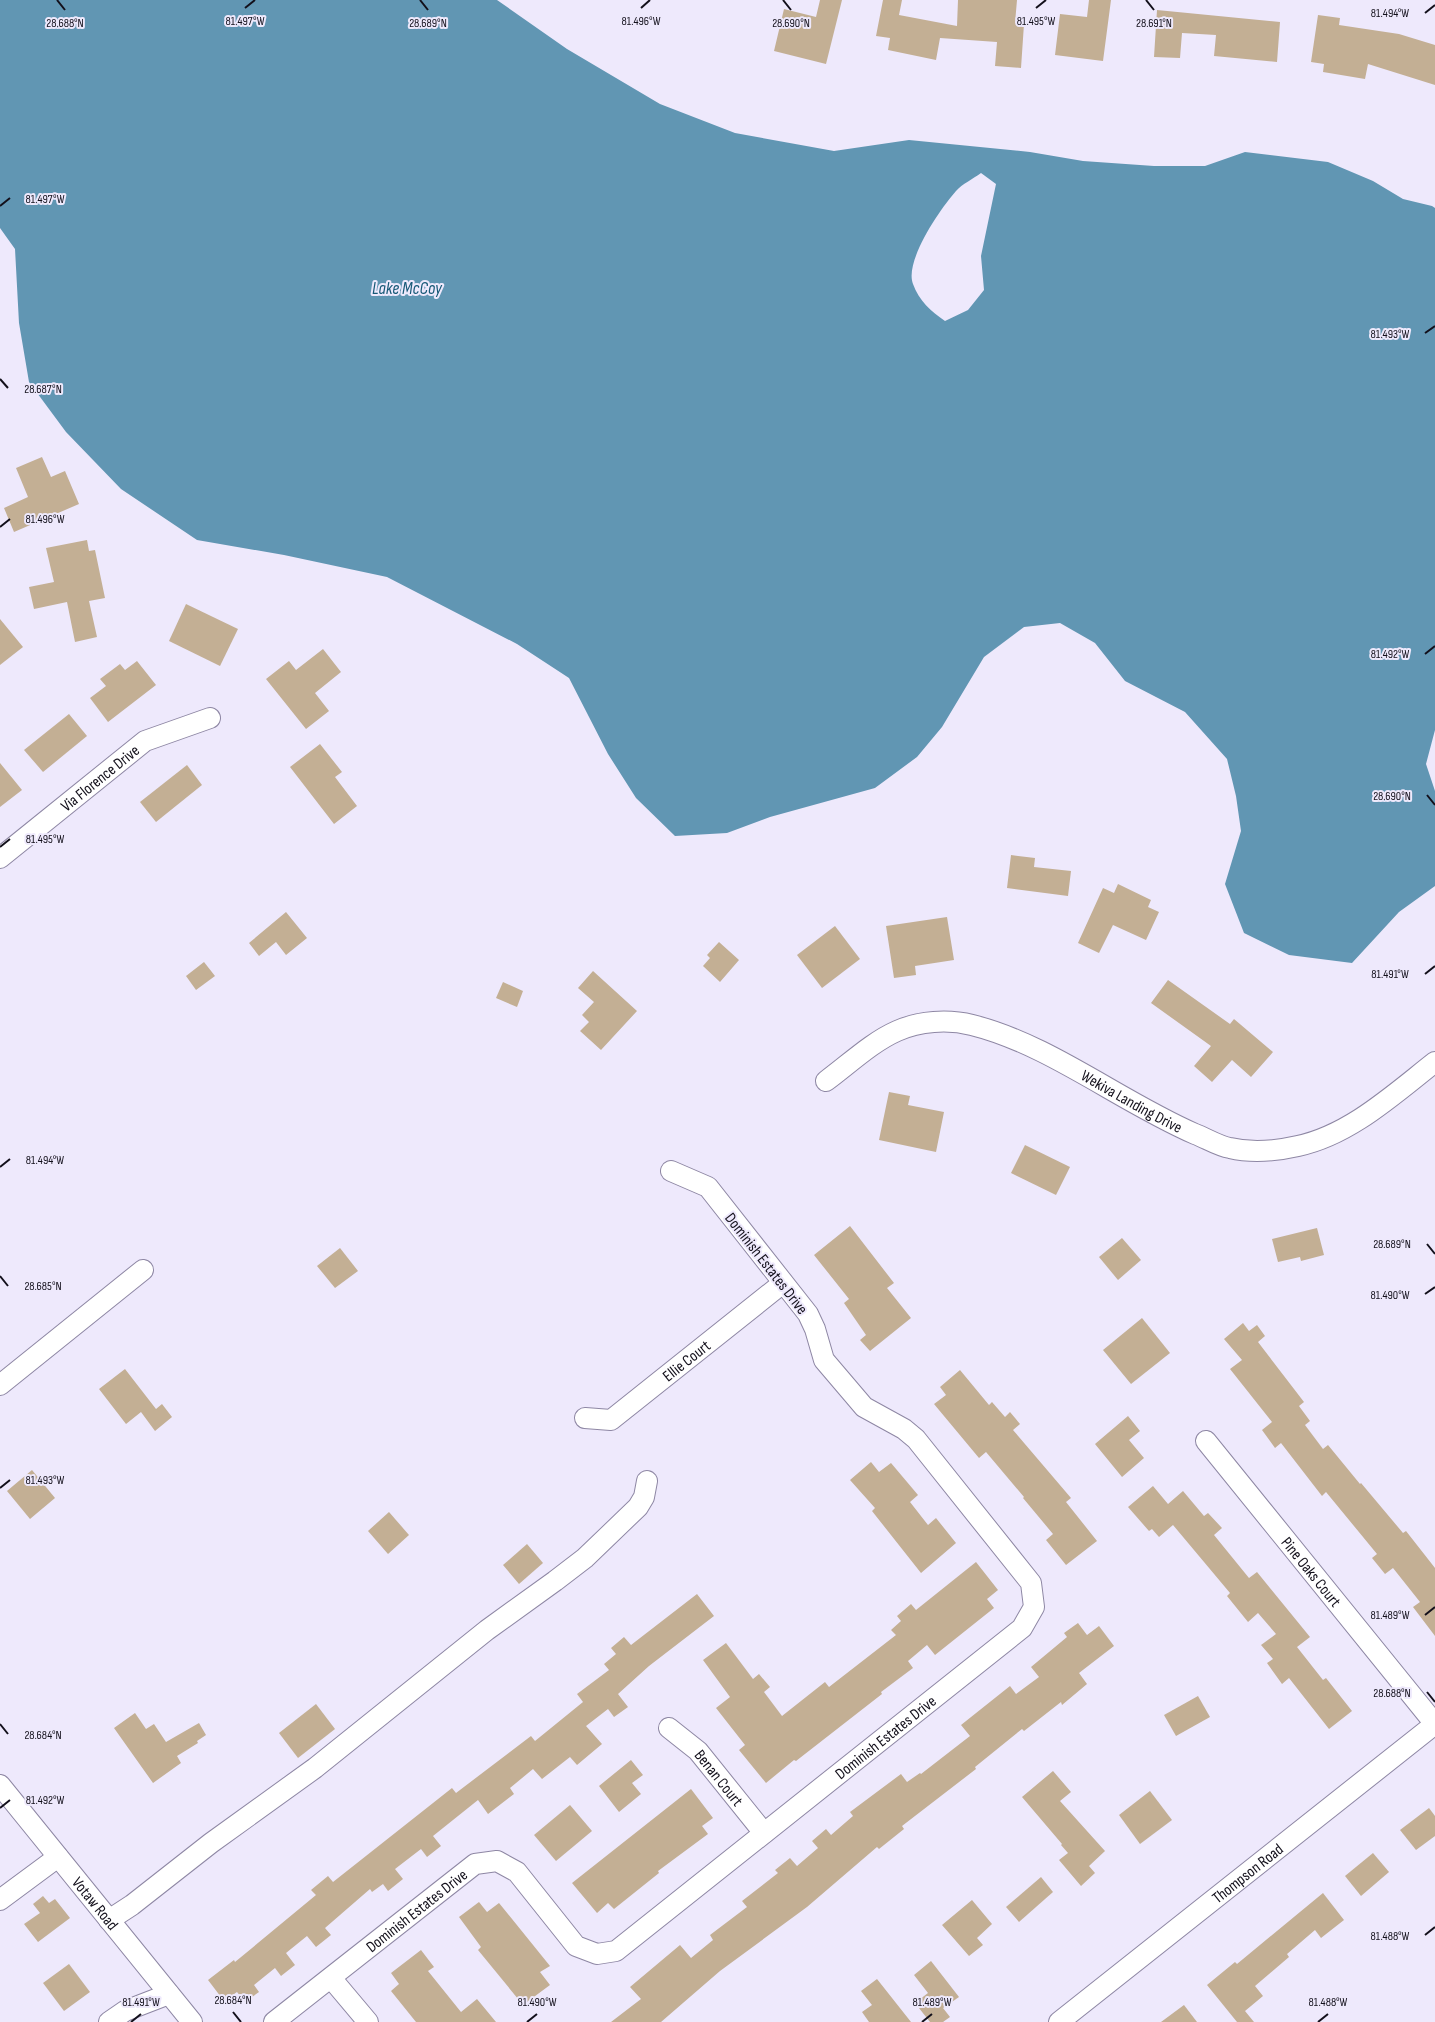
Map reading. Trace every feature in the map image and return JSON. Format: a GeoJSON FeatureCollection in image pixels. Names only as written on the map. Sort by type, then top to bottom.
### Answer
{"type":"FeatureCollection","features":[{"type":"Feature","properties":{"kind":"street","name":"Via Florence Drive"},"geometry":{"type":"LineString","coordinates":[[0,858],[145,741],[210,718]]}},
{"type":"Feature","properties":{"kind":"street","name":"Wekiva Landing Drive"},"geometry":{"type":"LineString","coordinates":[[826,1081],[877,1043],[898,1030],[936,1021],[971,1024],[1021,1043],[1165,1120],[1229,1148],[1254,1151],[1298,1146],[1335,1133],[1378,1106],[1435,1062]]}},
{"type":"Feature","properties":{"kind":"street","name":"Dominish Estates Drive"},"geometry":{"type":"LineString","coordinates":[[274,2022],[475,1864],[497,1861],[517,1872],[576,1946],[597,1954],[616,1951],[1022,1628],[1034,1606],[1031,1583],[916,1439],[904,1429],[864,1407],[824,1360],[815,1329],[808,1314],[708,1188],[671,1171]]}},
{"type":"Feature","properties":{"kind":"street"},"geometry":{"type":"LineString","coordinates":[[0,1385],[143,1270]]}},
{"type":"Feature","properties":{"kind":"street","name":"Ellie Court"},"geometry":{"type":"LineString","coordinates":[[585,1418],[611,1420],[783,1283]]}},
{"type":"Feature","properties":{"kind":"street","name":"Pine Oaks Court"},"geometry":{"type":"LineString","coordinates":[[1206,1441],[1435,1724]]}},
{"type":"Feature","properties":{"kind":"street"},"geometry":{"type":"LineString","coordinates":[[109,1920],[315,1768],[480,1636],[577,1564],[638,1507],[644,1497],[647,1481]]}},
{"type":"Feature","properties":{"kind":"street","name":"Thompson Road"},"geometry":{"type":"LineString","coordinates":[[1059,2022],[1435,1724]]}},
{"type":"Feature","properties":{"kind":"street","name":"Benan Court"},"geometry":{"type":"LineString","coordinates":[[669,1728],[698,1751],[764,1833]]}},
{"type":"Feature","properties":{"kind":"street","name":"Votaw Road"},"geometry":{"type":"LineString","coordinates":[[0,1785],[192,2022]]}},
{"type":"Feature","properties":{"kind":"street"},"geometry":{"type":"LineString","coordinates":[[0,1900],[58,1857]]}},
{"type":"Feature","properties":{"kind":"street"},"geometry":{"type":"LineString","coordinates":[[331,1978],[368,2022]]}},
{"type":"Feature","properties":{"kind":"street"},"geometry":{"type":"LineString","coordinates":[[109,2022],[124,2011],[169,1994]]}},
{"type":"Feature","properties":{"kind":"water","name":"Lake McCoy"},"geometry":{"type":"Polygon","coordinates":[[[0,0],[497,0],[567,49],[660,104],[735,133],[834,151],[909,140],[1030,152],[1083,161],[1154,166],[1205,166],[1245,152],[1328,162],[1373,181],[1403,199],[1432,206],[1435,208],[1435,730],[1426,764],[1435,791],[1435,886],[1399,912],[1352,963],[1289,955],[1244,933],[1225,884],[1241,831],[1236,796],[1227,759],[1185,712],[1125,681],[1095,643],[1060,623],[1024,627],[984,657],[942,727],[917,757],[875,788],[770,817],[727,833],[675,836],[636,798],[608,754],[569,678],[517,644],[387,577],[284,555],[197,540],[121,489],[66,432],[29,382],[19,323],[15,249],[0,228],[0,0]],[[981,173],[958,188],[933,222],[914,262],[913,284],[919,296],[926,305],[945,321],[968,310],[984,290],[981,256],[996,184],[981,173]]]}},
{"type":"Feature","properties":{"kind":"building"},"geometry":{"type":"Polygon","coordinates":[[[820,0],[842,0],[826,64],[774,51],[784,9],[816,17],[820,0]]]}},
{"type":"Feature","properties":{"kind":"building"},"geometry":{"type":"Polygon","coordinates":[[[883,0],[902,0],[899,15],[957,26],[958,0],[1017,0],[1015,23],[1024,24],[1021,68],[995,66],[997,42],[940,38],[936,60],[888,50],[890,38],[876,36],[883,0]]]}},
{"type":"Feature","properties":{"kind":"building"},"geometry":{"type":"Polygon","coordinates":[[[1089,0],[1111,0],[1103,61],[1055,55],[1060,14],[1087,17],[1089,0]]]}},
{"type":"Feature","properties":{"kind":"building"},"geometry":{"type":"Polygon","coordinates":[[[1157,10],[1280,22],[1277,62],[1214,56],[1216,35],[1182,33],[1180,58],[1154,57],[1157,10]]]}},
{"type":"Feature","properties":{"kind":"building"},"geometry":{"type":"Polygon","coordinates":[[[1318,15],[1340,18],[1339,25],[1399,34],[1435,45],[1435,85],[1368,64],[1365,79],[1323,72],[1324,64],[1311,62],[1318,15]]]}},
{"type":"Feature","properties":{"kind":"building"},"geometry":{"type":"Polygon","coordinates":[[[42,457],[51,477],[65,471],[79,504],[14,532],[4,508],[28,497],[16,468],[42,457]]]}},
{"type":"Feature","properties":{"kind":"building"},"geometry":{"type":"Polygon","coordinates":[[[87,540],[89,551],[95,550],[105,598],[89,601],[97,637],[75,642],[67,602],[34,609],[29,587],[54,582],[46,548],[87,540]]]}},
{"type":"Feature","properties":{"kind":"building"},"geometry":{"type":"Polygon","coordinates":[[[186,604],[238,629],[220,666],[169,641],[186,604]]]}},
{"type":"Feature","properties":{"kind":"building"},"geometry":{"type":"Polygon","coordinates":[[[0,619],[23,647],[0,665],[0,619]]]}},
{"type":"Feature","properties":{"kind":"building"},"geometry":{"type":"Polygon","coordinates":[[[323,649],[341,672],[315,693],[329,711],[306,729],[266,679],[289,661],[296,670],[323,649]]]}},
{"type":"Feature","properties":{"kind":"building"},"geometry":{"type":"Polygon","coordinates":[[[137,661],[156,685],[108,722],[90,698],[106,686],[100,679],[120,664],[125,670],[137,661]]]}},
{"type":"Feature","properties":{"kind":"building"},"geometry":{"type":"Polygon","coordinates":[[[69,714],[87,736],[43,772],[24,750],[69,714]]]}},
{"type":"Feature","properties":{"kind":"building"},"geometry":{"type":"Polygon","coordinates":[[[320,744],[342,772],[335,777],[357,806],[334,824],[290,767],[320,744]]]}},
{"type":"Feature","properties":{"kind":"building"},"geometry":{"type":"Polygon","coordinates":[[[0,763],[22,790],[0,807],[0,763]]]}},
{"type":"Feature","properties":{"kind":"building"},"geometry":{"type":"Polygon","coordinates":[[[187,765],[202,785],[156,822],[140,802],[187,765]]]}},
{"type":"Feature","properties":{"kind":"building"},"geometry":{"type":"Polygon","coordinates":[[[1011,855],[1035,858],[1034,867],[1071,871],[1068,896],[1007,888],[1011,855]]]}},
{"type":"Feature","properties":{"kind":"building"},"geometry":{"type":"Polygon","coordinates":[[[1118,884],[1151,900],[1148,907],[1159,912],[1146,940],[1113,925],[1099,953],[1078,943],[1103,888],[1114,893],[1118,884]]]}},
{"type":"Feature","properties":{"kind":"building"},"geometry":{"type":"Polygon","coordinates":[[[286,912],[307,938],[286,955],[276,942],[259,956],[249,943],[286,912]]]}},
{"type":"Feature","properties":{"kind":"building"},"geometry":{"type":"Polygon","coordinates":[[[947,917],[954,960],[915,966],[916,975],[894,978],[886,926],[947,917]]]}},
{"type":"Feature","properties":{"kind":"building"},"geometry":{"type":"Polygon","coordinates":[[[835,926],[860,959],[822,988],[797,955],[835,926]]]}},
{"type":"Feature","properties":{"kind":"building"},"geometry":{"type":"Polygon","coordinates":[[[719,942],[739,960],[720,982],[703,966],[710,958],[707,955],[719,942]]]}},
{"type":"Feature","properties":{"kind":"building"},"geometry":{"type":"Polygon","coordinates":[[[204,962],[215,976],[196,990],[186,976],[204,962]]]}},
{"type":"Feature","properties":{"kind":"building"},"geometry":{"type":"Polygon","coordinates":[[[593,971],[637,1011],[601,1050],[580,1031],[589,1022],[582,1015],[594,1002],[578,988],[593,971]]]}},
{"type":"Feature","properties":{"kind":"building"},"geometry":{"type":"Polygon","coordinates":[[[1168,980],[1230,1024],[1234,1019],[1273,1052],[1251,1077],[1232,1060],[1212,1082],[1194,1066],[1211,1046],[1151,1003],[1168,980]]]}},
{"type":"Feature","properties":{"kind":"building"},"geometry":{"type":"Polygon","coordinates":[[[503,982],[523,991],[517,1007],[496,998],[503,982]]]}},
{"type":"Feature","properties":{"kind":"building"},"geometry":{"type":"Polygon","coordinates":[[[889,1092],[910,1096],[908,1105],[944,1112],[936,1152],[879,1140],[889,1092]]]}},
{"type":"Feature","properties":{"kind":"building"},"geometry":{"type":"Polygon","coordinates":[[[1025,1145],[1070,1167],[1056,1195],[1011,1173],[1025,1145]]]}},
{"type":"Feature","properties":{"kind":"building"},"geometry":{"type":"Polygon","coordinates":[[[850,1226],[894,1283],[887,1288],[911,1318],[870,1351],[860,1340],[866,1335],[844,1303],[849,1299],[814,1255],[850,1226]]]}},
{"type":"Feature","properties":{"kind":"building"},"geometry":{"type":"Polygon","coordinates":[[[1317,1228],[1324,1255],[1301,1261],[1300,1257],[1278,1262],[1272,1239],[1317,1228]]]}},
{"type":"Feature","properties":{"kind":"building"},"geometry":{"type":"Polygon","coordinates":[[[1122,1238],[1141,1260],[1118,1280],[1099,1257],[1122,1238]]]}},
{"type":"Feature","properties":{"kind":"building"},"geometry":{"type":"Polygon","coordinates":[[[340,1248],[358,1271],[335,1288],[317,1266],[340,1248]]]}},
{"type":"Feature","properties":{"kind":"building"},"geometry":{"type":"Polygon","coordinates":[[[1142,1318],[1170,1353],[1131,1384],[1103,1350],[1142,1318]]]}},
{"type":"Feature","properties":{"kind":"building"},"geometry":{"type":"Polygon","coordinates":[[[1243,1323],[1249,1331],[1257,1325],[1265,1336],[1258,1342],[1304,1402],[1299,1406],[1310,1421],[1305,1425],[1323,1449],[1328,1445],[1403,1533],[1406,1531],[1435,1568],[1435,1636],[1413,1607],[1420,1602],[1393,1568],[1385,1574],[1372,1558],[1377,1554],[1326,1492],[1322,1496],[1281,1443],[1275,1448],[1262,1430],[1272,1422],[1230,1369],[1242,1360],[1224,1339],[1243,1323]]]}},
{"type":"Feature","properties":{"kind":"building"},"geometry":{"type":"Polygon","coordinates":[[[125,1369],[156,1409],[162,1404],[172,1417],[155,1431],[141,1412],[126,1424],[99,1389],[125,1369]]]}},
{"type":"Feature","properties":{"kind":"building"},"geometry":{"type":"Polygon","coordinates":[[[960,1370],[989,1405],[992,1402],[1005,1417],[1010,1412],[1020,1424],[1013,1430],[1071,1498],[1066,1502],[1097,1541],[1066,1565],[1046,1540],[1053,1534],[1024,1497],[986,1452],[979,1458],[934,1404],[946,1395],[940,1387],[960,1370]]]}},
{"type":"Feature","properties":{"kind":"building"},"geometry":{"type":"Polygon","coordinates":[[[1128,1416],[1140,1431],[1129,1440],[1144,1458],[1122,1477],[1095,1444],[1128,1416]]]}},
{"type":"Feature","properties":{"kind":"building"},"geometry":{"type":"Polygon","coordinates":[[[871,1462],[879,1472],[891,1463],[918,1495],[910,1502],[928,1525],[936,1518],[956,1543],[921,1573],[872,1511],[875,1508],[850,1480],[871,1462]]]}},
{"type":"Feature","properties":{"kind":"building"},"geometry":{"type":"Polygon","coordinates":[[[32,1470],[55,1498],[30,1519],[7,1491],[32,1470]]]}},
{"type":"Feature","properties":{"kind":"building"},"geometry":{"type":"Polygon","coordinates":[[[1153,1486],[1168,1504],[1183,1491],[1204,1516],[1208,1513],[1222,1528],[1214,1535],[1249,1578],[1257,1572],[1310,1637],[1297,1647],[1323,1680],[1326,1678],[1352,1711],[1329,1729],[1289,1678],[1282,1684],[1267,1663],[1273,1659],[1261,1645],[1276,1634],[1258,1613],[1248,1622],[1227,1596],[1230,1593],[1173,1525],[1159,1537],[1152,1529],[1149,1531],[1128,1507],[1153,1486]]]}},
{"type":"Feature","properties":{"kind":"building"},"geometry":{"type":"Polygon","coordinates":[[[389,1512],[409,1535],[388,1554],[368,1531],[389,1512]]]}},
{"type":"Feature","properties":{"kind":"building"},"geometry":{"type":"Polygon","coordinates":[[[527,1544],[543,1563],[519,1584],[503,1565],[527,1544]]]}},
{"type":"Feature","properties":{"kind":"building"},"geometry":{"type":"Polygon","coordinates":[[[976,1562],[998,1590],[987,1599],[994,1608],[935,1655],[927,1645],[908,1661],[913,1668],[766,1783],[739,1750],[745,1745],[716,1708],[730,1697],[703,1660],[726,1643],[753,1679],[759,1674],[770,1687],[764,1692],[782,1716],[825,1682],[829,1687],[896,1635],[891,1630],[901,1621],[897,1616],[911,1604],[916,1610],[976,1562]]]}},
{"type":"Feature","properties":{"kind":"building"},"geometry":{"type":"Polygon","coordinates":[[[697,1594],[714,1616],[649,1666],[618,1694],[628,1707],[614,1717],[608,1709],[586,1726],[602,1744],[577,1765],[570,1757],[542,1779],[533,1769],[510,1788],[514,1794],[488,1814],[478,1800],[433,1836],[441,1846],[427,1857],[421,1849],[395,1869],[403,1879],[388,1891],[383,1884],[372,1892],[370,1889],[325,1928],[331,1935],[316,1947],[307,1936],[286,1953],[295,1965],[281,1976],[275,1968],[254,1985],[259,1992],[245,2002],[237,1992],[224,2001],[208,1980],[234,1960],[235,1962],[316,1895],[311,1890],[328,1876],[333,1882],[452,1788],[456,1793],[531,1736],[535,1741],[583,1702],[577,1694],[609,1670],[604,1664],[616,1654],[611,1648],[624,1637],[631,1645],[697,1594]]]}},
{"type":"Feature","properties":{"kind":"building"},"geometry":{"type":"Polygon","coordinates":[[[1078,1623],[1087,1635],[1099,1626],[1114,1646],[1079,1673],[1087,1684],[1062,1705],[1061,1702],[1024,1731],[1022,1729],[975,1767],[976,1769],[902,1826],[904,1829],[879,1849],[877,1847],[807,1907],[720,1971],[661,2022],[611,2022],[641,1999],[630,1987],[680,1945],[691,1958],[713,1940],[710,1935],[747,1907],[742,1901],[778,1873],[775,1870],[790,1858],[797,1866],[818,1848],[812,1841],[826,1829],[831,1835],[853,1816],[850,1812],[901,1774],[907,1782],[921,1774],[970,1736],[961,1725],[1010,1686],[1016,1694],[1039,1677],[1031,1667],[1067,1637],[1064,1633],[1078,1623]]]}},
{"type":"Feature","properties":{"kind":"building"},"geometry":{"type":"Polygon","coordinates":[[[1198,1696],[1210,1717],[1176,1736],[1164,1715],[1198,1696]]]}},
{"type":"Feature","properties":{"kind":"building"},"geometry":{"type":"Polygon","coordinates":[[[316,1704],[335,1729],[298,1758],[279,1733],[316,1704]]]}},
{"type":"Feature","properties":{"kind":"building"},"geometry":{"type":"Polygon","coordinates":[[[135,1713],[146,1729],[154,1724],[166,1742],[199,1723],[206,1735],[197,1741],[198,1743],[177,1756],[181,1763],[153,1783],[114,1728],[135,1713]]]}},
{"type":"Feature","properties":{"kind":"building"},"geometry":{"type":"Polygon","coordinates":[[[631,1760],[643,1775],[632,1783],[641,1794],[619,1812],[599,1786],[631,1760]]]}},
{"type":"Feature","properties":{"kind":"building"},"geometry":{"type":"Polygon","coordinates":[[[1053,1771],[1071,1792],[1060,1801],[1105,1851],[1089,1866],[1095,1873],[1081,1886],[1059,1860],[1068,1853],[1022,1797],[1053,1771]]]}},
{"type":"Feature","properties":{"kind":"building"},"geometry":{"type":"Polygon","coordinates":[[[691,1789],[713,1818],[702,1826],[708,1834],[658,1871],[659,1873],[614,1909],[608,1903],[597,1913],[572,1883],[691,1789]]]}},
{"type":"Feature","properties":{"kind":"building"},"geometry":{"type":"Polygon","coordinates":[[[1150,1791],[1172,1820],[1140,1844],[1119,1815],[1150,1791]]]}},
{"type":"Feature","properties":{"kind":"building"},"geometry":{"type":"Polygon","coordinates":[[[570,1805],[592,1831],[556,1861],[534,1835],[570,1805]]]}},
{"type":"Feature","properties":{"kind":"building"},"geometry":{"type":"Polygon","coordinates":[[[1429,1808],[1435,1816],[1435,1836],[1416,1850],[1400,1830],[1429,1808]]]}},
{"type":"Feature","properties":{"kind":"building"},"geometry":{"type":"Polygon","coordinates":[[[1373,1853],[1389,1872],[1361,1896],[1345,1876],[1373,1853]]]}},
{"type":"Feature","properties":{"kind":"building"},"geometry":{"type":"Polygon","coordinates":[[[1041,1877],[1053,1892],[1019,1922],[1006,1907],[1041,1877]]]}},
{"type":"Feature","properties":{"kind":"building"},"geometry":{"type":"Polygon","coordinates":[[[1323,1893],[1344,1920],[1321,1938],[1315,1930],[1287,1954],[1289,1957],[1255,1986],[1263,1996],[1245,2011],[1254,2022],[1237,2022],[1207,1985],[1235,1962],[1237,1964],[1323,1893]]]}},
{"type":"Feature","properties":{"kind":"building"},"geometry":{"type":"Polygon","coordinates":[[[43,1896],[49,1903],[55,1899],[70,1918],[38,1942],[24,1924],[40,1913],[33,1904],[43,1896]]]}},
{"type":"Feature","properties":{"kind":"building"},"geometry":{"type":"Polygon","coordinates":[[[972,1900],[992,1924],[977,1938],[983,1945],[969,1956],[942,1925],[972,1900]]]}},
{"type":"Feature","properties":{"kind":"building"},"geometry":{"type":"Polygon","coordinates":[[[479,1902],[487,1912],[499,1903],[550,1966],[540,1972],[550,1985],[523,2005],[478,1950],[481,1947],[459,1917],[479,1902]]]}},
{"type":"Feature","properties":{"kind":"building"},"geometry":{"type":"Polygon","coordinates":[[[421,1950],[434,1967],[428,1971],[461,2012],[477,1999],[496,2022],[416,2022],[391,1991],[399,1984],[391,1973],[421,1950]]]}},
{"type":"Feature","properties":{"kind":"building"},"geometry":{"type":"Polygon","coordinates":[[[931,1961],[959,1997],[943,2008],[950,2017],[943,2022],[930,2022],[915,2003],[928,1993],[914,1975],[931,1961]]]}},
{"type":"Feature","properties":{"kind":"building"},"geometry":{"type":"Polygon","coordinates":[[[69,1964],[90,1992],[64,2011],[43,1983],[69,1964]]]}},
{"type":"Feature","properties":{"kind":"building"},"geometry":{"type":"Polygon","coordinates":[[[877,1979],[911,2022],[869,2022],[862,2012],[872,2005],[861,1991],[877,1979]]]}},
{"type":"Feature","properties":{"kind":"building"},"geometry":{"type":"Polygon","coordinates":[[[1184,2005],[1197,2022],[1161,2022],[1184,2005]]]}}]}
